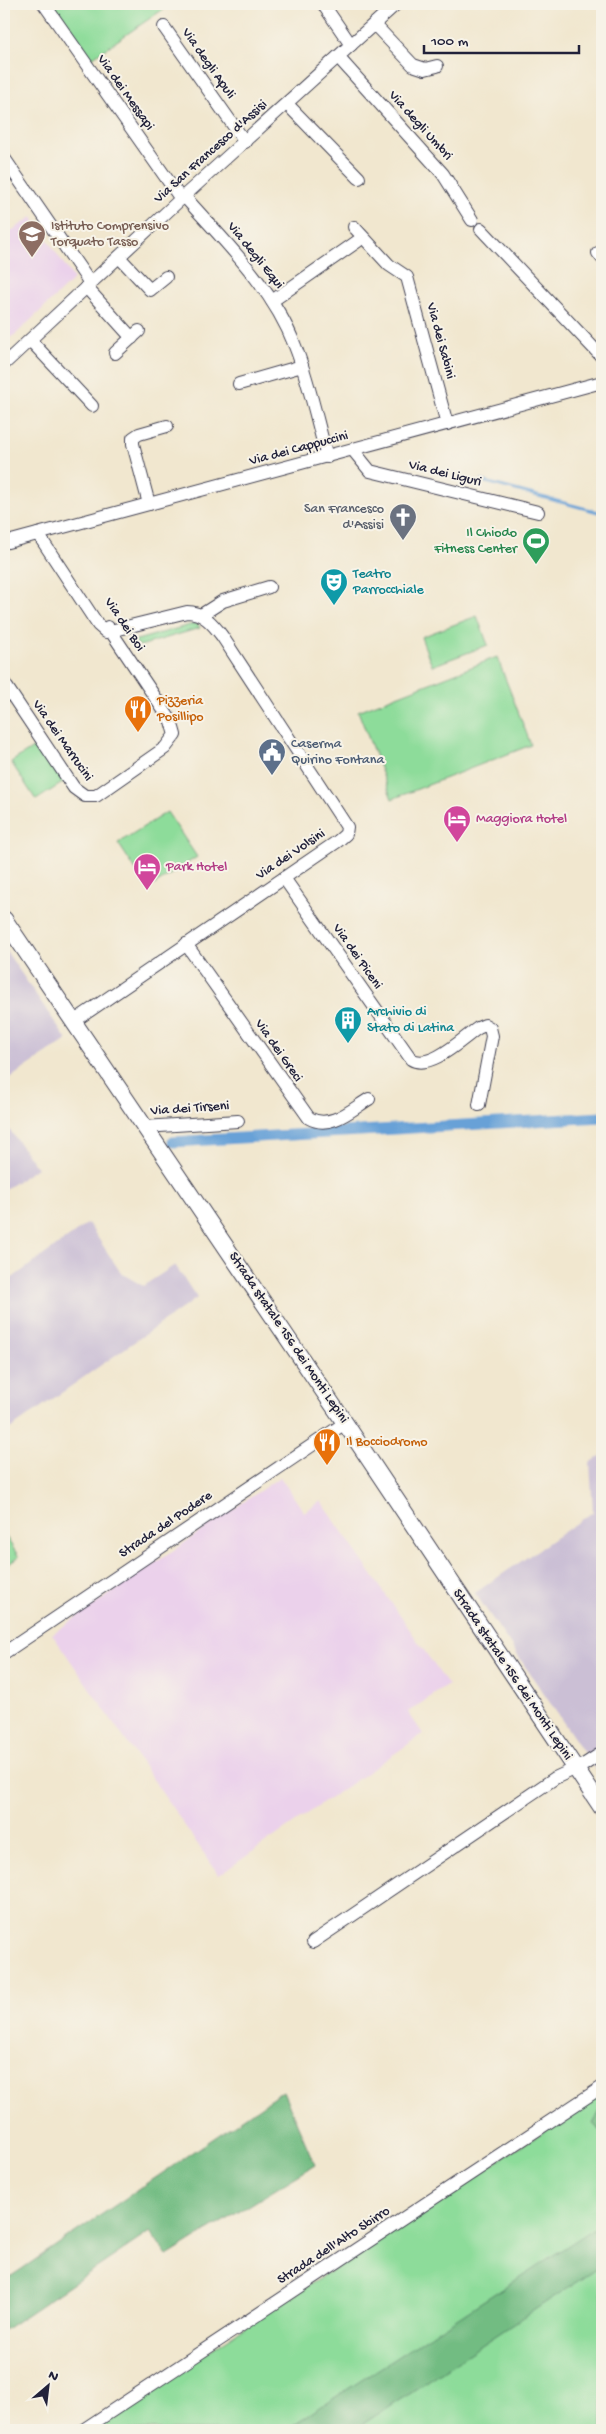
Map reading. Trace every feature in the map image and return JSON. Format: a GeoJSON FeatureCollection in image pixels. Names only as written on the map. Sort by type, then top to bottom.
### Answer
{"type":"FeatureCollection","features":[{"type":"Feature","properties":{"kind":"main road","name":"Strada statale 156 dei Monti Lepini"},"geometry":{"type":"LineString","coordinates":[[4,919],[345,1423],[602,1808]]}},
{"type":"Feature","properties":{"kind":"street","name":"Via dei Messapi"},"geometry":{"type":"LineString","coordinates":[[44,4],[182,198]]}},
{"type":"Feature","properties":{"kind":"street"},"geometry":{"type":"LineString","coordinates":[[323,4],[351,45]]}},
{"type":"Feature","properties":{"kind":"street","name":"Via San Francesco d'Assisi"},"geometry":{"type":"LineString","coordinates":[[4,364],[118,256],[396,4]]}},
{"type":"Feature","properties":{"kind":"street"},"geometry":{"type":"LineString","coordinates":[[374,24],[413,65],[425,69],[437,66]]}},
{"type":"Feature","properties":{"kind":"street","name":"Via degli Apuli"},"geometry":{"type":"LineString","coordinates":[[164,27],[245,142]]}},
{"type":"Feature","properties":{"kind":"street","name":"Via degli Umbri"},"geometry":{"type":"LineString","coordinates":[[338,57],[443,174],[477,225],[602,357]]}},
{"type":"Feature","properties":{"kind":"street"},"geometry":{"type":"LineString","coordinates":[[287,104],[359,178]]}},
{"type":"Feature","properties":{"kind":"street"},"geometry":{"type":"LineString","coordinates":[[4,158],[88,285],[136,334],[115,353]]}},
{"type":"Feature","properties":{"kind":"street","name":"Via degli Equi"},"geometry":{"type":"LineString","coordinates":[[182,198],[250,270],[272,301],[295,345],[327,457]]}},
{"type":"Feature","properties":{"kind":"street","name":"Via dei Sabini"},"geometry":{"type":"LineString","coordinates":[[354,227],[389,265],[407,278],[447,424]]}},
{"type":"Feature","properties":{"kind":"street"},"geometry":{"type":"LineString","coordinates":[[272,301],[358,241]]}},
{"type":"Feature","properties":{"kind":"street"},"geometry":{"type":"LineString","coordinates":[[118,256],[150,290],[166,277]]}},
{"type":"Feature","properties":{"kind":"street"},"geometry":{"type":"LineString","coordinates":[[30,340],[92,406]]}},
{"type":"Feature","properties":{"kind":"street"},"geometry":{"type":"LineString","coordinates":[[239,384],[302,366]]}},
{"type":"Feature","properties":{"kind":"street","name":"Via dei Cappuccini"},"geometry":{"type":"LineString","coordinates":[[4,543],[602,382]]}},
{"type":"Feature","properties":{"kind":"street"},"geometry":{"type":"LineString","coordinates":[[149,504],[133,438],[139,434],[167,426]]}},
{"type":"Feature","properties":{"kind":"street","name":"Via dei Liguri"},"geometry":{"type":"LineString","coordinates":[[353,450],[370,471],[538,512]]}},
{"type":"Feature","properties":{"kind":"street","name":"Via dei Boi"},"geometry":{"type":"LineString","coordinates":[[54,530],[58,552],[107,631]]}},
{"type":"Feature","properties":{"kind":"street","name":"Via dei Boi"},"geometry":{"type":"LineString","coordinates":[[38,534],[171,721],[174,735]]}},
{"type":"Feature","properties":{"kind":"street"},"geometry":{"type":"LineString","coordinates":[[107,631],[187,612],[202,616],[223,601],[270,588]]}},
{"type":"Feature","properties":{"kind":"street","name":"Via dei Volsini"},"geometry":{"type":"LineString","coordinates":[[73,1022],[346,834],[347,827],[222,636],[202,616]]}},
{"type":"Feature","properties":{"kind":"street","name":"Via dei Marrucini"},"geometry":{"type":"LineString","coordinates":[[4,683],[74,788],[86,796],[99,794],[165,748],[174,735]]}},
{"type":"Feature","properties":{"kind":"street","name":"Via dei Piceni"},"geometry":{"type":"LineString","coordinates":[[284,878],[411,1060],[418,1063],[429,1062],[478,1028],[485,1026],[490,1028],[492,1036],[479,1105]]}},
{"type":"Feature","properties":{"kind":"street","name":"Via dei Greci"},"geometry":{"type":"LineString","coordinates":[[186,944],[300,1109],[309,1118],[319,1122],[332,1121],[368,1099]]}},
{"type":"Feature","properties":{"kind":"street","name":"Via dei Tirseni"},"geometry":{"type":"LineString","coordinates":[[144,1127],[238,1121]]}},
{"type":"Feature","properties":{"kind":"street","name":"Strada del Podere"},"geometry":{"type":"LineString","coordinates":[[4,1653],[345,1423]]}},
{"type":"Feature","properties":{"kind":"street"},"geometry":{"type":"LineString","coordinates":[[313,1942],[555,1778],[585,1764],[602,1753]]}},
{"type":"Feature","properties":{"kind":"street","name":"Strada dell'Alto Sbirro"},"geometry":{"type":"LineString","coordinates":[[83,2430],[602,2087]]}},
{"type":"Feature","properties":{"kind":"shaded area","name":"Istituto Comprensivo Torquato Tasso"},"geometry":{"type":"Polygon","coordinates":[[[32,217],[74,279],[16,334],[4,341],[4,236],[32,217]]]}},
{"type":"Feature","properties":{"kind":"shaded area"},"geometry":{"type":"Polygon","coordinates":[[[4,948],[67,1040],[4,1082],[4,948]]]}},
{"type":"Feature","properties":{"kind":"shaded area"},"geometry":{"type":"Polygon","coordinates":[[[4,1122],[37,1168],[4,1190],[4,1122]]]}},
{"type":"Feature","properties":{"kind":"shaded area"},"geometry":{"type":"Polygon","coordinates":[[[88,1223],[121,1273],[143,1286],[175,1265],[197,1298],[4,1433],[4,1269],[11,1279],[88,1223]]]}},
{"type":"Feature","properties":{"kind":"shaded area"},"geometry":{"type":"Polygon","coordinates":[[[602,1455],[602,1779],[475,1593],[593,1512],[590,1463],[602,1455]]]}},
{"type":"Feature","properties":{"kind":"shaded area"},"geometry":{"type":"Polygon","coordinates":[[[280,1477],[304,1512],[321,1501],[448,1685],[408,1712],[423,1734],[219,1875],[52,1634],[280,1477]]]}},
{"type":"Feature","properties":{"kind":"green space"},"geometry":{"type":"Polygon","coordinates":[[[46,4],[171,4],[86,62],[46,4]]]}},
{"type":"Feature","properties":{"kind":"green space"},"geometry":{"type":"Polygon","coordinates":[[[477,616],[488,645],[432,666],[421,637],[477,616]]]}},
{"type":"Feature","properties":{"kind":"green space"},"geometry":{"type":"Polygon","coordinates":[[[197,623],[200,628],[140,646],[133,641],[197,623]]]}},
{"type":"Feature","properties":{"kind":"green space"},"geometry":{"type":"Polygon","coordinates":[[[497,657],[531,745],[392,799],[358,711],[497,657]]]}},
{"type":"Feature","properties":{"kind":"green space"},"geometry":{"type":"Polygon","coordinates":[[[39,744],[64,782],[36,800],[11,762],[39,744]]]}},
{"type":"Feature","properties":{"kind":"green space"},"geometry":{"type":"Polygon","coordinates":[[[167,812],[197,857],[148,889],[118,843],[167,812]]]}},
{"type":"Feature","properties":{"kind":"green space"},"geometry":{"type":"Polygon","coordinates":[[[4,1534],[19,1557],[4,1567],[4,1534]]]}},
{"type":"Feature","properties":{"kind":"green space"},"geometry":{"type":"Polygon","coordinates":[[[283,2091],[315,2165],[167,2256],[150,2232],[4,2330],[4,2281],[283,2091]]]}},
{"type":"Feature","properties":{"kind":"green space"},"geometry":{"type":"Polygon","coordinates":[[[602,2093],[602,2430],[88,2430],[602,2093]]]}},
{"type":"Feature","properties":{"kind":"green space"},"geometry":{"type":"Polygon","coordinates":[[[602,2107],[602,2132],[593,2124],[602,2107]]]}},
{"type":"Feature","properties":{"kind":"green space"},"geometry":{"type":"Polygon","coordinates":[[[602,2186],[602,2265],[354,2430],[285,2430],[601,2224],[600,2192],[602,2186]]]}},
{"type":"Feature","properties":{"kind":"waterway"},"geometry":{"type":"LineString","coordinates":[[482,481],[602,513]]}},
{"type":"Feature","properties":{"kind":"waterway"},"geometry":{"type":"LineString","coordinates":[[173,1142],[602,1117]]}},
{"type":"Feature","properties":{"kind":"place","name":"Istituto Comprensivo Torquato Tasso"},"geometry":{"type":"Point","coordinates":[32,258]}},
{"type":"Feature","properties":{"kind":"place","name":"San Francesco d'Assisi"},"geometry":{"type":"Point","coordinates":[403,541]}},
{"type":"Feature","properties":{"kind":"place","name":"Il Chiodo Fitness Center"},"geometry":{"type":"Point","coordinates":[536,565]}},
{"type":"Feature","properties":{"kind":"place","name":"Teatro Parrocchiale"},"geometry":{"type":"Point","coordinates":[334,606]}},
{"type":"Feature","properties":{"kind":"place","name":"Pizzeria Posillipo"},"geometry":{"type":"Point","coordinates":[138,733]}},
{"type":"Feature","properties":{"kind":"place","name":"Caserma Quirino Fontana"},"geometry":{"type":"Point","coordinates":[272,776]}},
{"type":"Feature","properties":{"kind":"place","name":"Maggiora Hotel"},"geometry":{"type":"Point","coordinates":[457,843]}},
{"type":"Feature","properties":{"kind":"place","name":"Park Hotel"},"geometry":{"type":"Point","coordinates":[147,891]}},
{"type":"Feature","properties":{"kind":"place","name":"Archivio di Stato di Latina"},"geometry":{"type":"Point","coordinates":[348,1044]}},
{"type":"Feature","properties":{"kind":"place","name":"Il Bocciodromo"},"geometry":{"type":"Point","coordinates":[327,1466]}}]}
